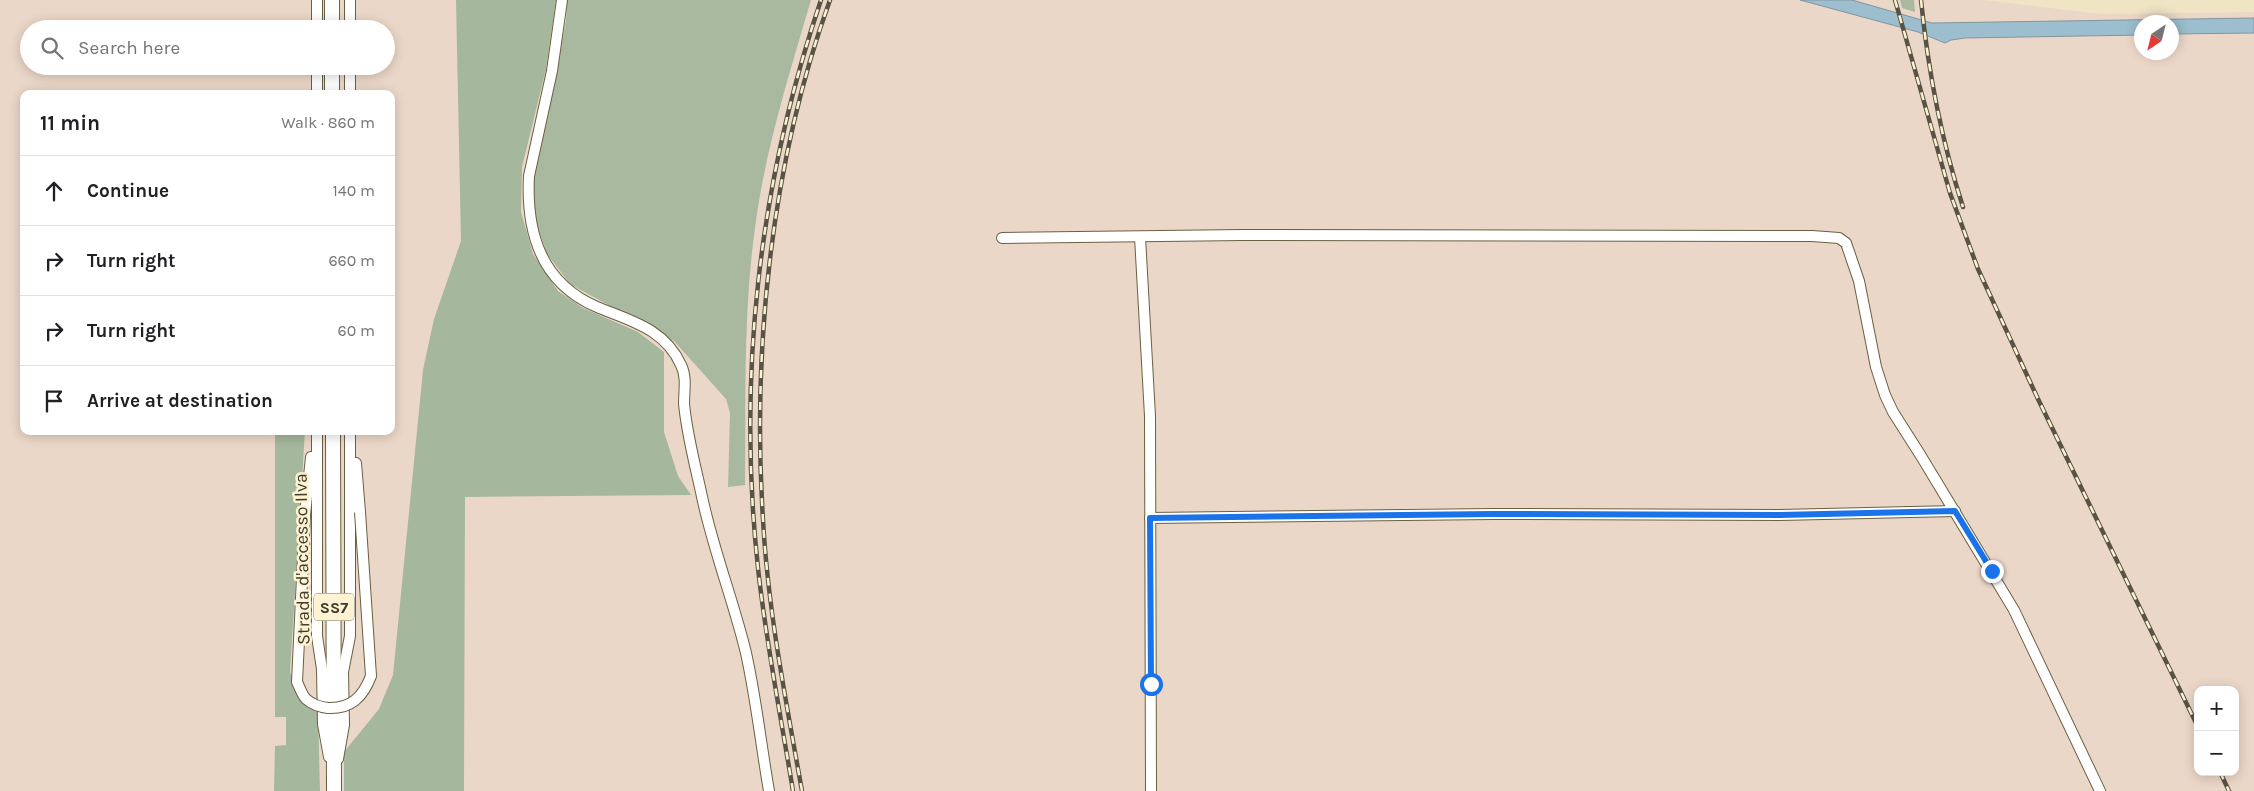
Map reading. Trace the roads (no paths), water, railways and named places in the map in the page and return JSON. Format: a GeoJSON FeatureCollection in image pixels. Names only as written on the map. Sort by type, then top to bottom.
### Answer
{"type":"FeatureCollection","features":[{"type":"Feature","properties":{"kind":"main road"},"geometry":{"type":"LineString","coordinates":[[332,0],[332,20]]}},
{"type":"Feature","properties":{"kind":"main road"},"geometry":{"type":"LineString","coordinates":[[332,75],[332,90]]}},
{"type":"Feature","properties":{"kind":"main road","name":"SS7"},"geometry":{"type":"LineString","coordinates":[[333,435],[334,787]]}},
{"type":"Feature","properties":{"kind":"street"},"geometry":{"type":"LineString","coordinates":[[317,0],[317,20]]}},
{"type":"Feature","properties":{"kind":"street"},"geometry":{"type":"LineString","coordinates":[[350,0],[350,20]]}},
{"type":"Feature","properties":{"kind":"street"},"geometry":{"type":"LineString","coordinates":[[562,0],[552,71],[529,176],[529,203],[533,231],[537,246],[563,286],[585,301],[648,328],[667,343],[682,367],[685,385],[684,403],[701,493],[746,653],[769,791]]}},
{"type":"Feature","properties":{"kind":"street"},"geometry":{"type":"LineString","coordinates":[[317,75],[317,90]]}},
{"type":"Feature","properties":{"kind":"street"},"geometry":{"type":"LineString","coordinates":[[350,75],[350,90]]}},
{"type":"Feature","properties":{"kind":"street"},"geometry":{"type":"LineString","coordinates":[[1002,238],[1262,234],[1812,236],[1839,238],[1846,243],[1859,281],[1876,367],[1884,395],[1892,412],[1955,511],[2014,610],[2100,791]]}},
{"type":"Feature","properties":{"kind":"street"},"geometry":{"type":"LineString","coordinates":[[1140,237],[1150,408],[1151,791]]}},
{"type":"Feature","properties":{"kind":"street"},"geometry":{"type":"LineString","coordinates":[[315,435],[305,515],[297,682],[305,698],[317,707],[342,708],[356,699],[366,688],[370,676],[360,512],[351,435]]}},
{"type":"Feature","properties":{"kind":"street","name":"Strada d'accesso Ilva"},"geometry":{"type":"LineString","coordinates":[[316,435],[317,636],[322,669],[323,724],[334,787]]}},
{"type":"Feature","properties":{"kind":"street"},"geometry":{"type":"LineString","coordinates":[[334,787],[344,725],[343,672],[350,636],[351,435]]}},
{"type":"Feature","properties":{"kind":"street"},"geometry":{"type":"LineString","coordinates":[[1150,518],[1493,514],[1780,515],[1955,511]]}},
{"type":"Feature","properties":{"kind":"water"},"geometry":{"type":"Polygon","coordinates":[[[1800,0],[1852,0],[1932,23],[2134,20],[2134,35],[1965,38],[1945,43],[1918,32],[1800,0]]]}},
{"type":"Feature","properties":{"kind":"water"},"geometry":{"type":"Polygon","coordinates":[[[2254,18],[2254,33],[2179,34],[2179,19],[2254,18]]]}},
{"type":"Feature","properties":{"kind":"railway"},"geometry":{"type":"LineString","coordinates":[[793,791],[769,652],[758,568],[752,496],[750,424],[752,352],[758,281],[768,210],[782,139],[800,69],[821,0]]}},
{"type":"Feature","properties":{"kind":"railway"},"geometry":{"type":"LineString","coordinates":[[802,791],[778,656],[765,554],[760,455],[761,389],[770,257],[780,191],[793,126],[810,62],[830,0]]}},
{"type":"Feature","properties":{"kind":"railway"},"geometry":{"type":"LineString","coordinates":[[1895,0],[1950,193],[1978,269],[2038,399],[2194,719]]}},
{"type":"Feature","properties":{"kind":"railway"},"geometry":{"type":"LineString","coordinates":[[1921,0],[1936,104],[1948,156],[1963,207]]}},
{"type":"Feature","properties":{"kind":"railway"},"geometry":{"type":"LineString","coordinates":[[2222,776],[2229,791]]}}]}
